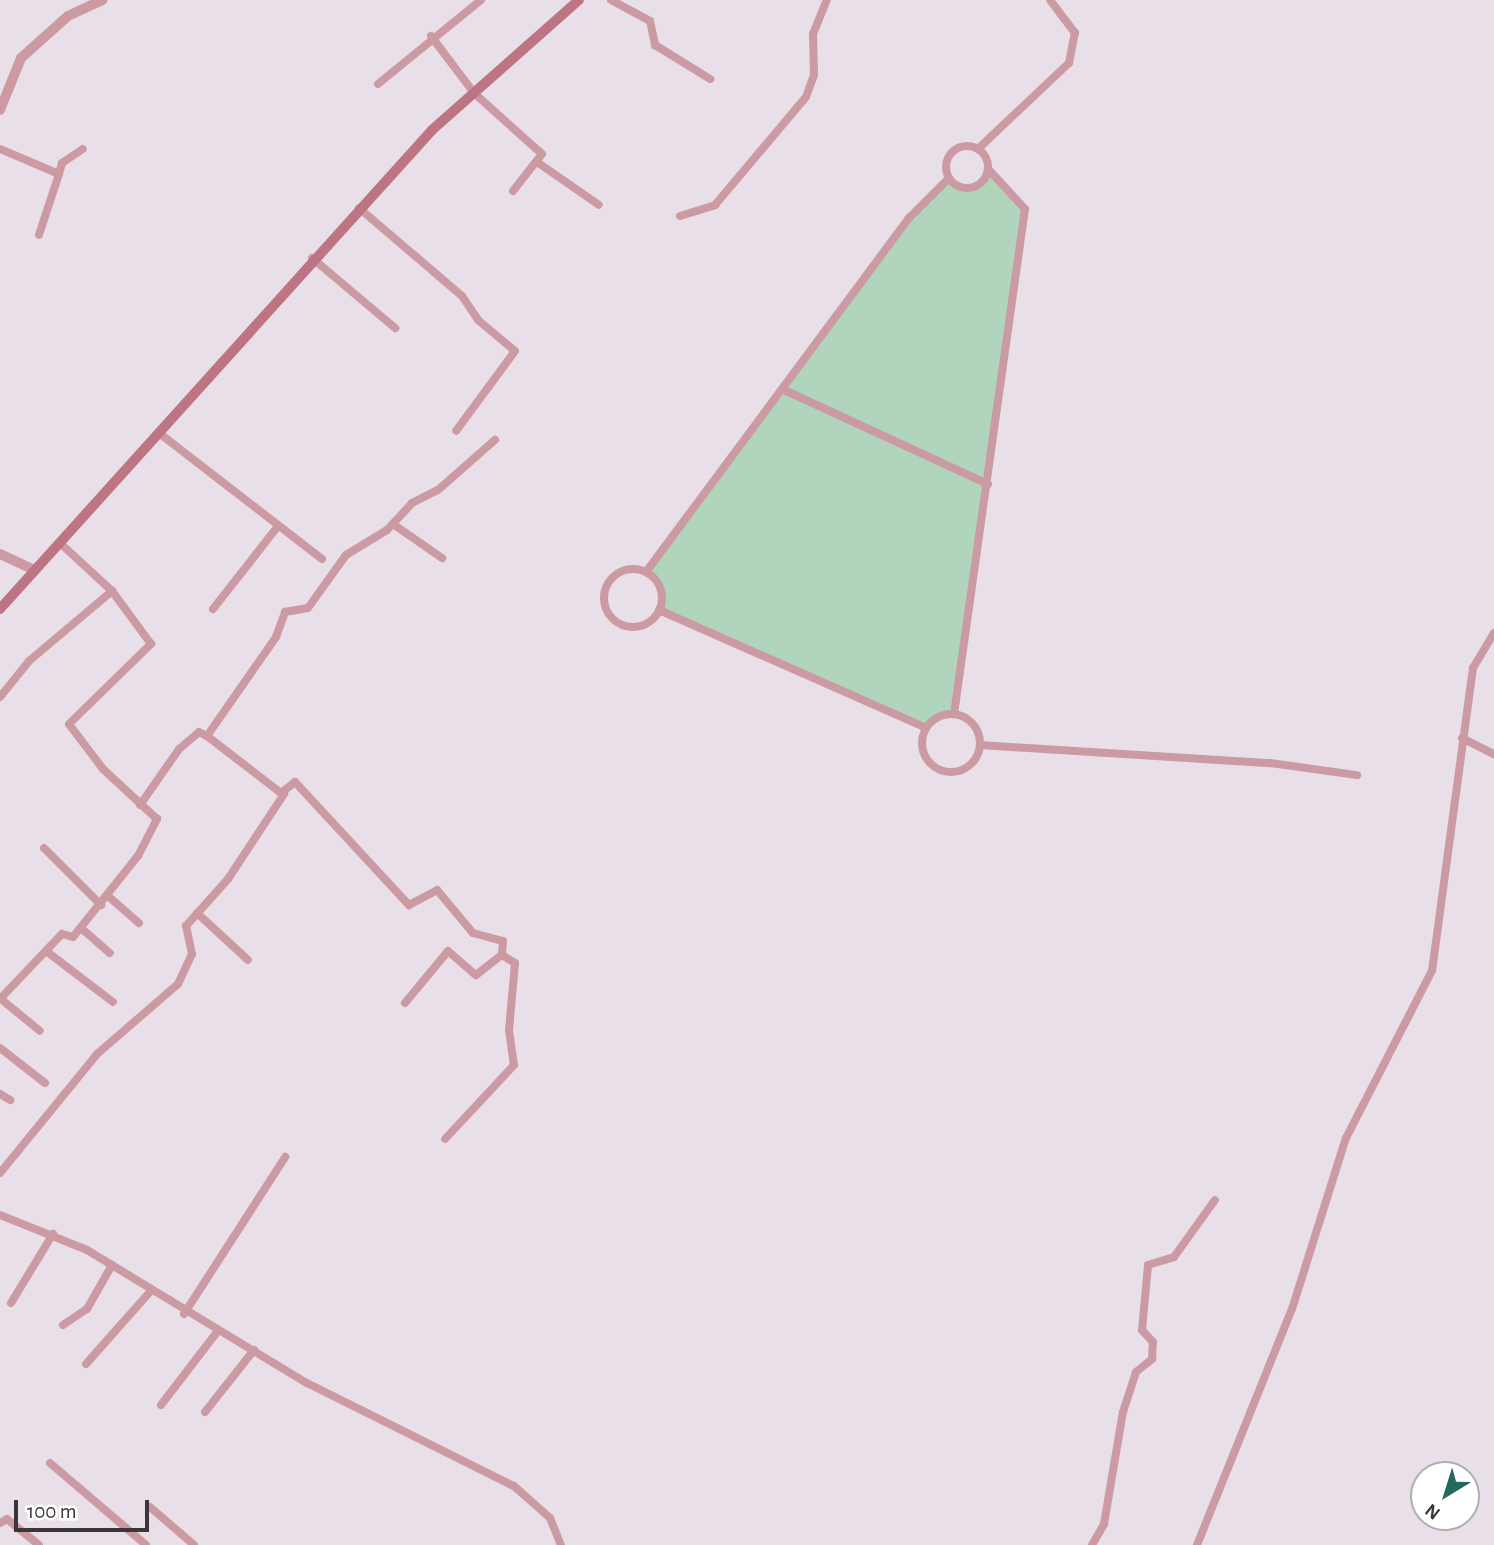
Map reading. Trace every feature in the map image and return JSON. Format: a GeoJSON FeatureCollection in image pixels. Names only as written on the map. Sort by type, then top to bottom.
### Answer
{"type":"FeatureCollection","features":[{"type":"Feature","properties":{"kind":"main road"},"geometry":{"type":"LineString","coordinates":[[0,609],[359,208],[474,93],[579,0]]}},
{"type":"Feature","properties":{"kind":"street"},"geometry":{"type":"LineString","coordinates":[[0,110],[21,58],[68,16],[102,0]]}},
{"type":"Feature","properties":{"kind":"street"},"geometry":{"type":"LineString","coordinates":[[378,85],[431,36],[481,0]]}},
{"type":"Feature","properties":{"kind":"street"},"geometry":{"type":"LineString","coordinates":[[611,0],[650,21],[655,45],[710,79]]}},
{"type":"Feature","properties":{"kind":"street"},"geometry":{"type":"LineString","coordinates":[[680,216],[715,205],[806,97],[814,75],[813,33],[827,0]]}},
{"type":"Feature","properties":{"kind":"street"},"geometry":{"type":"LineString","coordinates":[[979,148],[1073,55],[1075,33],[1050,0]]}},
{"type":"Feature","properties":{"kind":"street"},"geometry":{"type":"LineString","coordinates":[[431,36],[474,93],[540,151],[537,162],[513,191]]}},
{"type":"Feature","properties":{"kind":"street"},"geometry":{"type":"LineString","coordinates":[[659,610],[631,627],[605,607],[613,575],[646,572],[910,217],[949,178],[949,155],[963,145],[979,148]]}},
{"type":"Feature","properties":{"kind":"street"},"geometry":{"type":"LineString","coordinates":[[954,714],[1025,209],[989,170],[979,148]]}},
{"type":"Feature","properties":{"kind":"street"},"geometry":{"type":"LineString","coordinates":[[0,149],[58,174]]}},
{"type":"Feature","properties":{"kind":"street"},"geometry":{"type":"LineString","coordinates":[[39,235],[62,163],[83,149]]}},
{"type":"Feature","properties":{"kind":"street"},"geometry":{"type":"LineString","coordinates":[[537,162],[599,205]]}},
{"type":"Feature","properties":{"kind":"street"},"geometry":{"type":"LineString","coordinates":[[949,178],[971,188],[989,170]]}},
{"type":"Feature","properties":{"kind":"street"},"geometry":{"type":"LineString","coordinates":[[359,208],[462,296],[478,320],[515,351],[456,430]]}},
{"type":"Feature","properties":{"kind":"street"},"geometry":{"type":"LineString","coordinates":[[312,258],[395,328]]}},
{"type":"Feature","properties":{"kind":"street"},"geometry":{"type":"LineString","coordinates":[[782,389],[988,484]]}},
{"type":"Feature","properties":{"kind":"street"},"geometry":{"type":"LineString","coordinates":[[159,433],[323,558]]}},
{"type":"Feature","properties":{"kind":"street"},"geometry":{"type":"LineString","coordinates":[[207,736],[276,637],[285,612],[308,608],[345,555],[393,524],[495,440]]}},
{"type":"Feature","properties":{"kind":"street"},"geometry":{"type":"LineString","coordinates":[[393,524],[442,558]]}},
{"type":"Feature","properties":{"kind":"street"},"geometry":{"type":"LineString","coordinates":[[213,609],[278,526]]}},
{"type":"Feature","properties":{"kind":"street"},"geometry":{"type":"LineString","coordinates":[[40,1031],[0,999],[64,932],[73,937],[81,928],[108,896],[157,819],[140,805],[69,724],[151,644],[111,591],[60,542]]}},
{"type":"Feature","properties":{"kind":"street"},"geometry":{"type":"LineString","coordinates":[[0,554],[35,570]]}},
{"type":"Feature","properties":{"kind":"street"},"geometry":{"type":"LineString","coordinates":[[646,572],[660,588],[659,610]]}},
{"type":"Feature","properties":{"kind":"street"},"geometry":{"type":"LineString","coordinates":[[0,697],[29,661],[111,591]]}},
{"type":"Feature","properties":{"kind":"street"},"geometry":{"type":"LineString","coordinates":[[659,610],[926,728]]}},
{"type":"Feature","properties":{"kind":"street"},"geometry":{"type":"LineString","coordinates":[[1197,1545],[1292,1310],[1346,1138],[1432,971],[1473,668],[1494,633]]}},
{"type":"Feature","properties":{"kind":"street"},"geometry":{"type":"LineString","coordinates":[[926,728],[954,714]]}},
{"type":"Feature","properties":{"kind":"street"},"geometry":{"type":"LineString","coordinates":[[954,714],[973,724],[980,745]]}},
{"type":"Feature","properties":{"kind":"street"},"geometry":{"type":"LineString","coordinates":[[926,728],[923,751],[938,769],[961,771],[980,745]]}},
{"type":"Feature","properties":{"kind":"street"},"geometry":{"type":"LineString","coordinates":[[140,805],[179,749],[199,732],[284,794]]}},
{"type":"Feature","properties":{"kind":"street"},"geometry":{"type":"LineString","coordinates":[[1462,738],[1494,754]]}},
{"type":"Feature","properties":{"kind":"street"},"geometry":{"type":"LineString","coordinates":[[980,745],[1270,763],[1357,775]]}},
{"type":"Feature","properties":{"kind":"street"},"geometry":{"type":"LineString","coordinates":[[0,1173],[97,1054],[178,985],[192,954],[186,926],[228,879],[284,794],[295,782],[409,905],[437,890],[473,933],[503,941],[502,955],[476,975],[448,951],[405,1003]]}},
{"type":"Feature","properties":{"kind":"street"},"geometry":{"type":"LineString","coordinates":[[44,848],[101,905]]}},
{"type":"Feature","properties":{"kind":"street"},"geometry":{"type":"LineString","coordinates":[[108,896],[139,923]]}},
{"type":"Feature","properties":{"kind":"street"},"geometry":{"type":"LineString","coordinates":[[197,913],[248,960]]}},
{"type":"Feature","properties":{"kind":"street"},"geometry":{"type":"LineString","coordinates":[[81,928],[110,953]]}},
{"type":"Feature","properties":{"kind":"street"},"geometry":{"type":"LineString","coordinates":[[46,951],[113,1002]]}},
{"type":"Feature","properties":{"kind":"street"},"geometry":{"type":"LineString","coordinates":[[445,1139],[514,1065],[509,1030],[515,963],[502,955]]}},
{"type":"Feature","properties":{"kind":"street"},"geometry":{"type":"LineString","coordinates":[[0,1048],[45,1083]]}},
{"type":"Feature","properties":{"kind":"street"},"geometry":{"type":"LineString","coordinates":[[0,1094],[10,1100]]}},
{"type":"Feature","properties":{"kind":"street"},"geometry":{"type":"LineString","coordinates":[[184,1314],[285,1157]]}},
{"type":"Feature","properties":{"kind":"street"},"geometry":{"type":"LineString","coordinates":[[1092,1545],[1104,1524],[1128,1398],[1136,1372],[1152,1359],[1153,1342],[1142,1330],[1149,1265],[1174,1257],[1214,1200]]}},
{"type":"Feature","properties":{"kind":"street"},"geometry":{"type":"LineString","coordinates":[[1,1218],[53,1234],[112,1265],[184,1314],[514,1486],[550,1518],[561,1545]]}},
{"type":"Feature","properties":{"kind":"street"},"geometry":{"type":"LineString","coordinates":[[11,1303],[53,1234]]}},
{"type":"Feature","properties":{"kind":"street"},"geometry":{"type":"LineString","coordinates":[[63,1325],[87,1309],[112,1265]]}},
{"type":"Feature","properties":{"kind":"street"},"geometry":{"type":"LineString","coordinates":[[86,1364],[150,1292]]}},
{"type":"Feature","properties":{"kind":"street"},"geometry":{"type":"LineString","coordinates":[[162,1405],[217,1332]]}},
{"type":"Feature","properties":{"kind":"street"},"geometry":{"type":"LineString","coordinates":[[205,1412],[254,1350]]}},
{"type":"Feature","properties":{"kind":"street"},"geometry":{"type":"LineString","coordinates":[[50,1463],[146,1545]]}},
{"type":"Feature","properties":{"kind":"street"},"geometry":{"type":"LineString","coordinates":[[150,1507],[194,1545]]}},
{"type":"Feature","properties":{"kind":"street"},"geometry":{"type":"LineString","coordinates":[[0,1523],[7,1519],[39,1545]]}},
{"type":"Feature","properties":{"kind":"green space"},"geometry":{"type":"Polygon","coordinates":[[[989,170],[1025,209],[954,714],[926,728],[659,610],[660,588],[646,572],[910,217],[949,178],[971,188],[989,170]]]}}]}
